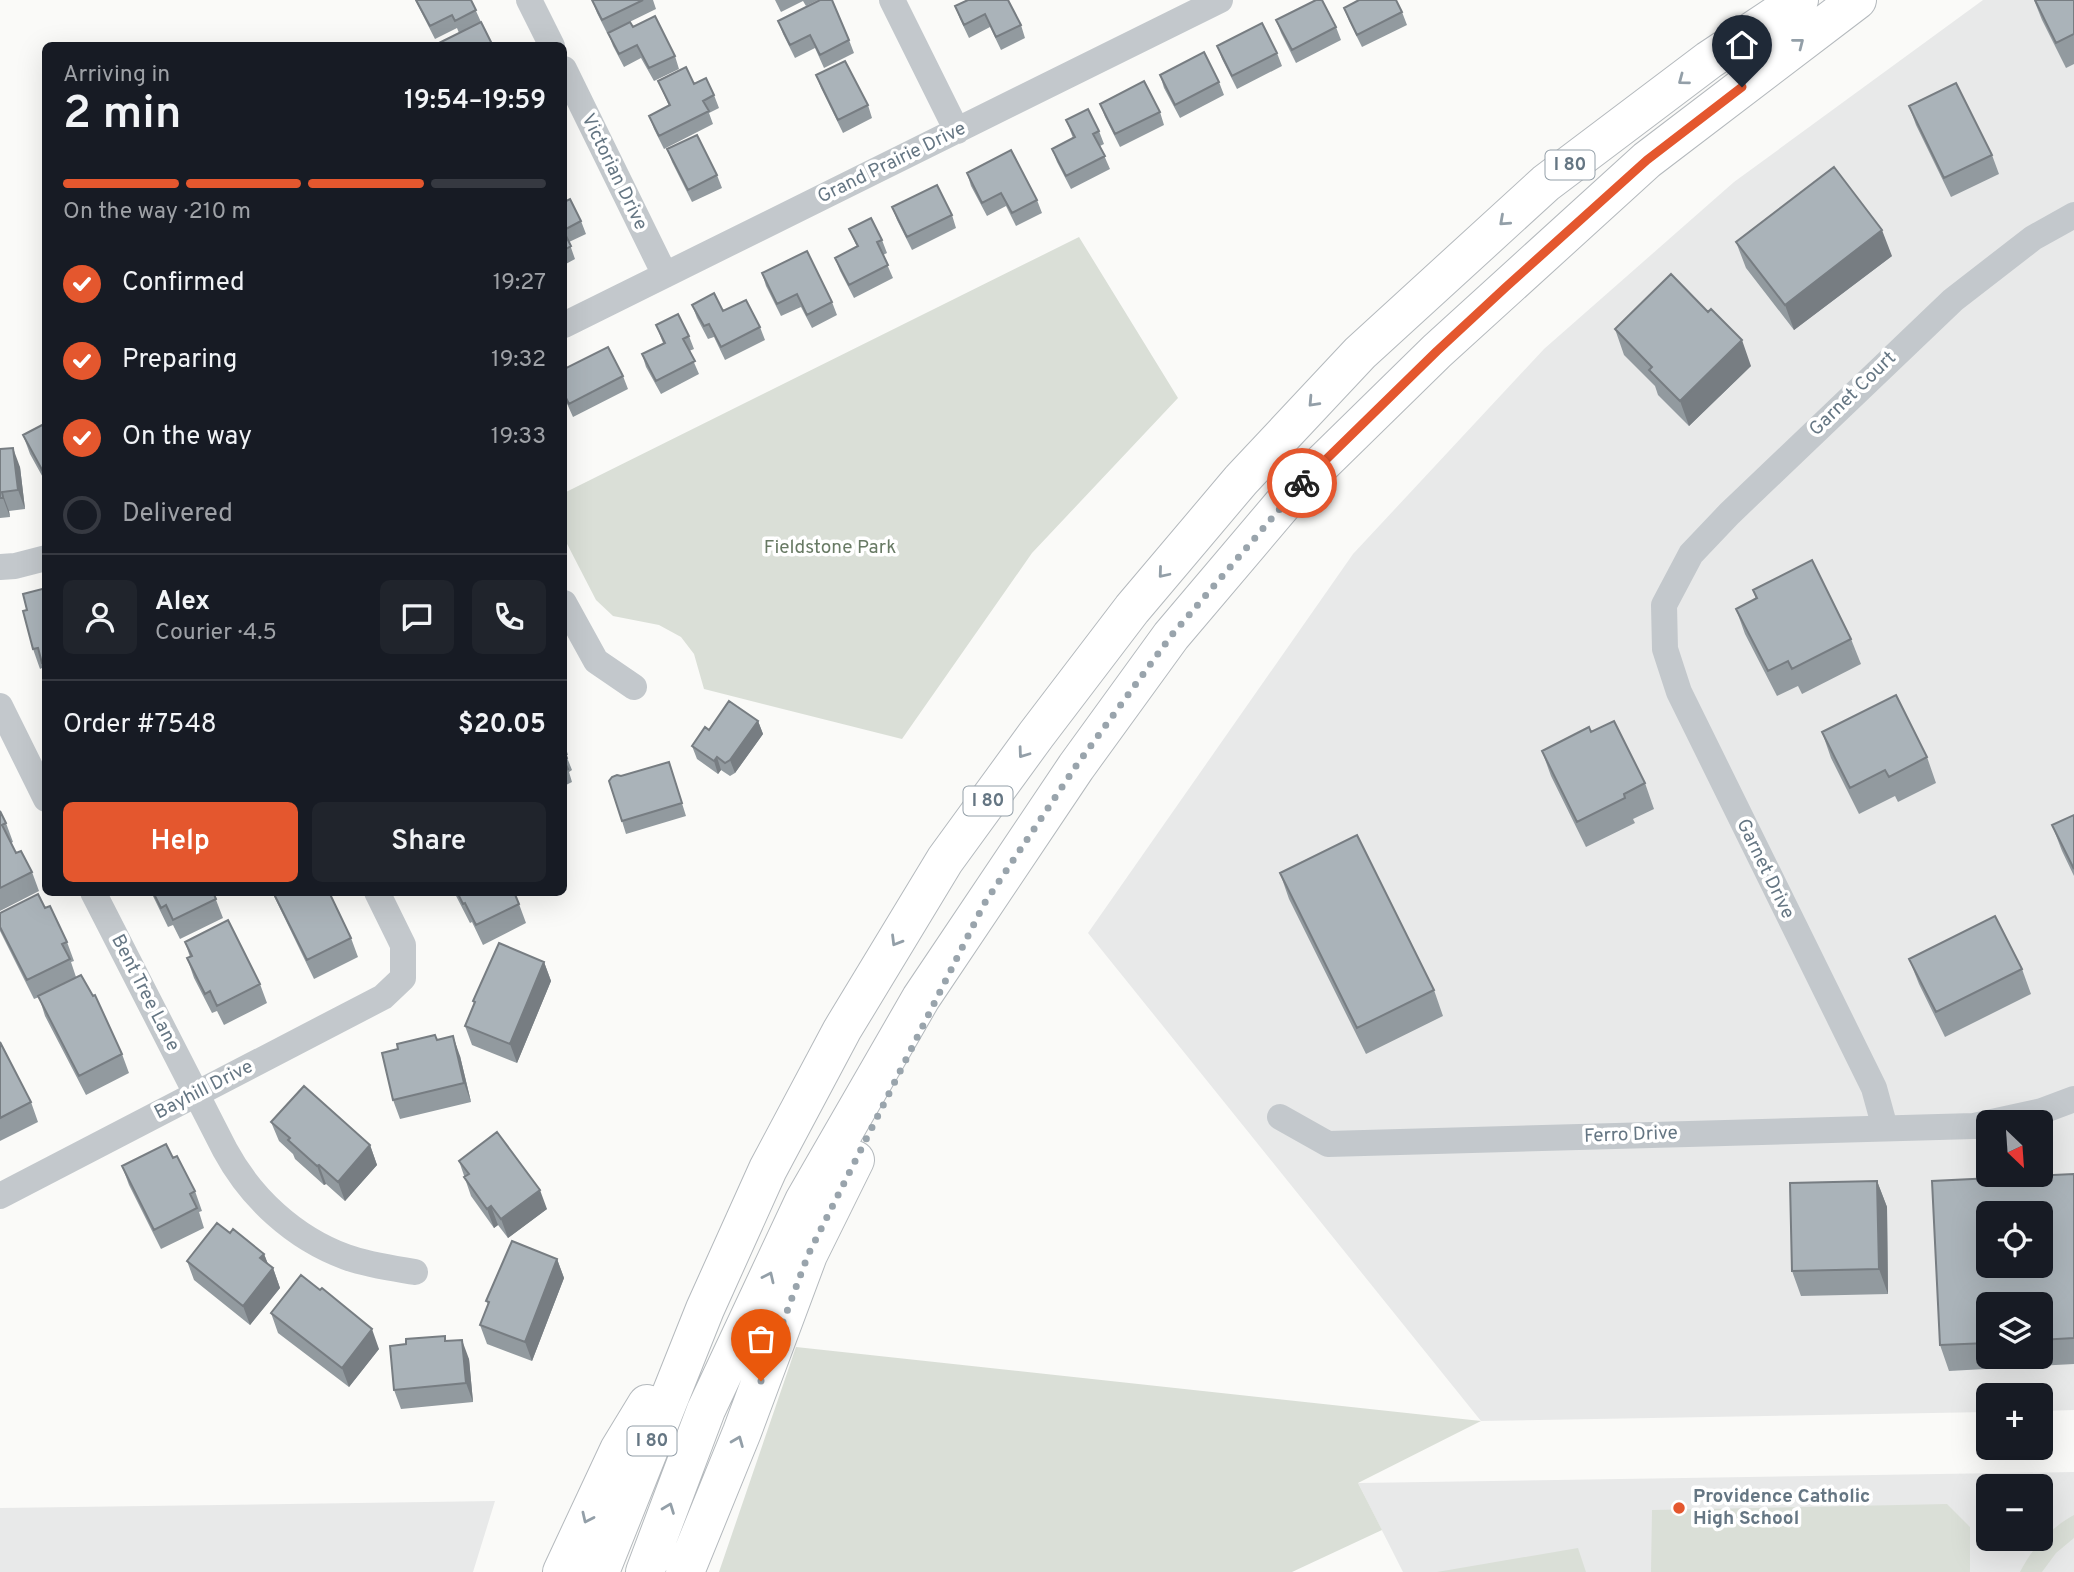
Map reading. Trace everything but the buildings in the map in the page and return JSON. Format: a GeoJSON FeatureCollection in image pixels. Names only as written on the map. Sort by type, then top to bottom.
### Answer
{"type":"FeatureCollection","features":[{"type":"Feature","properties":{"kind":"highway","name":"I 80"},"geometry":{"type":"LineString","coordinates":[[600,1572],[705,1309],[768,1169],[830,1053],[938,871],[1035,735],[1132,609],[1241,480],[1360,352],[1546,183],[1710,60],[1800,0]]}},
{"type":"Feature","properties":{"kind":"highway","name":"I 80"},"geometry":{"type":"LineString","coordinates":[[645,1572],[706,1410],[804,1201],[921,998],[1076,766],[1171,636],[1293,492],[1437,351],[1647,160],[1857,0]]}},
{"type":"Feature","properties":{"kind":"highway"},"geometry":{"type":"LineString","coordinates":[[685,1572],[742,1432],[808,1255],[984,904]]}},
{"type":"Feature","properties":{"kind":"highway"},"geometry":{"type":"LineString","coordinates":[[562,1572],[619,1450],[705,1309]]}},
{"type":"Feature","properties":{"kind":"street"},"geometry":{"type":"LineString","coordinates":[[529,0],[550,42]]}},
{"type":"Feature","properties":{"kind":"street"},"geometry":{"type":"LineString","coordinates":[[892,0],[957,131]]}},
{"type":"Feature","properties":{"kind":"street","name":"Grand Prairie Drive"},"geometry":{"type":"LineString","coordinates":[[567,324],[1220,0]]}},
{"type":"Feature","properties":{"kind":"street","name":"Victorian Drive"},"geometry":{"type":"LineString","coordinates":[[567,75],[665,275]]}},
{"type":"Feature","properties":{"kind":"street","name":"Garnet Court"},"geometry":{"type":"LineString","coordinates":[[1664,605],[1690,554],[1952,299],[2033,238],[2074,215]]}},
{"type":"Feature","properties":{"kind":"street"},"geometry":{"type":"LineString","coordinates":[[0,568],[42,559]]}},
{"type":"Feature","properties":{"kind":"street","name":"Garnet Drive"},"geometry":{"type":"LineString","coordinates":[[1664,605],[1665,649],[1679,692],[1874,1088],[1885,1128]]}},
{"type":"Feature","properties":{"kind":"street"},"geometry":{"type":"LineString","coordinates":[[567,608],[596,661],[634,687]]}},
{"type":"Feature","properties":{"kind":"street"},"geometry":{"type":"LineString","coordinates":[[0,706],[42,791]]}},
{"type":"Feature","properties":{"kind":"street","name":"Bent Tree Lane"},"geometry":{"type":"LineString","coordinates":[[95,896],[235,1167],[272,1211],[321,1246],[346,1257],[377,1266],[415,1272]]}},
{"type":"Feature","properties":{"kind":"street","name":"Bayhill Drive"},"geometry":{"type":"LineString","coordinates":[[0,1196],[383,997],[403,978],[403,945],[379,896]]}},
{"type":"Feature","properties":{"kind":"street","name":"Ferro Drive"},"geometry":{"type":"LineString","coordinates":[[2045,1110],[2074,1099]]}},
{"type":"Feature","properties":{"kind":"street","name":"Ferro Drive"},"geometry":{"type":"LineString","coordinates":[[1280,1117],[1328,1144],[1976,1126]]}},
{"type":"Feature","properties":{"kind":"shaded area"},"geometry":{"type":"Polygon","coordinates":[[[1983,0],[2074,0],[2074,1410],[2053,1411],[2053,1383],[1976,1383],[1976,1412],[1481,1421],[1088,933],[1353,554],[1544,349],[1734,182],[1983,0]]]}},
{"type":"Feature","properties":{"kind":"shaded area","name":"Providence Catholic High School"},"geometry":{"type":"Polygon","coordinates":[[[2074,1472],[2074,1572],[1403,1572],[1358,1483],[2074,1472]]]}},
{"type":"Feature","properties":{"kind":"shaded area"},"geometry":{"type":"Polygon","coordinates":[[[495,1501],[473,1572],[0,1572],[0,1508],[495,1501]]]}},
{"type":"Feature","properties":{"kind":"green space","name":"Fieldstone Park"},"geometry":{"type":"Polygon","coordinates":[[[1079,237],[1178,398],[1032,553],[902,739],[704,689],[694,654],[681,637],[659,625],[613,616],[596,600],[567,544],[567,492],[1079,237]]]}},
{"type":"Feature","properties":{"kind":"green space"},"geometry":{"type":"Polygon","coordinates":[[[796,1347],[1481,1421],[1358,1483],[1382,1530],[1292,1572],[719,1572],[796,1347]]]}},
{"type":"Feature","properties":{"kind":"green space"},"geometry":{"type":"Polygon","coordinates":[[[1947,1504],[1970,1527],[1970,1572],[1651,1572],[1652,1510],[1947,1504]]]}},
{"type":"Feature","properties":{"kind":"green space"},"geometry":{"type":"Polygon","coordinates":[[[2074,1515],[2074,1538],[2056,1553],[2042,1572],[2020,1572],[2033,1551],[2053,1551],[2053,1529],[2074,1515]]]}},
{"type":"Feature","properties":{"kind":"green space"},"geometry":{"type":"Polygon","coordinates":[[[1578,1548],[1586,1572],[1437,1572],[1578,1548]]]}},
{"type":"Feature","properties":{"kind":"way so far"},"geometry":{"type":"LineString","coordinates":[[761,1381],[808,1255],[984,904],[1076,766],[1171,636],[1302,483]]}},
{"type":"Feature","properties":{"kind":"place","name":"Providence Catholic High School"},"geometry":{"type":"Point","coordinates":[1679,1508]}},
{"type":"Feature","properties":{"kind":"route"},"geometry":{"type":"LineString","coordinates":[[1302,483],[1437,351],[1647,160],[1742,87]]}}]}
